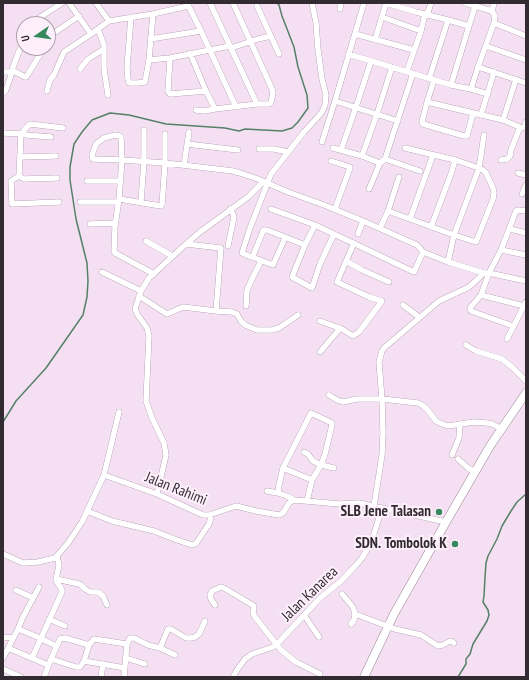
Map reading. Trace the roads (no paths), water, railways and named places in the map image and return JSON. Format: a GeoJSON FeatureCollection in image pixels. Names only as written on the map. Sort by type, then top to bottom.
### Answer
{"type":"FeatureCollection","features":[{"type":"Feature","properties":{"kind":"street"},"geometry":{"type":"LineString","coordinates":[[42,16],[62,3]]}},
{"type":"Feature","properties":{"kind":"street"},"geometry":{"type":"LineString","coordinates":[[69,3],[91,34]]}},
{"type":"Feature","properties":{"kind":"street"},"geometry":{"type":"LineString","coordinates":[[96,3],[109,21]]}},
{"type":"Feature","properties":{"kind":"street"},"geometry":{"type":"LineString","coordinates":[[210,3],[257,104]]}},
{"type":"Feature","properties":{"kind":"street"},"geometry":{"type":"LineString","coordinates":[[196,110],[204,111],[257,104],[270,104],[273,93],[272,89],[233,3]]}},
{"type":"Feature","properties":{"kind":"street"},"geometry":{"type":"LineString","coordinates":[[285,238],[273,265],[242,254],[257,207],[271,174],[324,109],[326,95],[322,79],[316,22],[312,3]]}},
{"type":"Feature","properties":{"kind":"street"},"geometry":{"type":"LineString","coordinates":[[340,9],[341,3]]}},
{"type":"Feature","properties":{"kind":"street"},"geometry":{"type":"LineString","coordinates":[[322,142],[364,3]]}},
{"type":"Feature","properties":{"kind":"street"},"geometry":{"type":"LineString","coordinates":[[375,40],[386,3],[469,26]]}},
{"type":"Feature","properties":{"kind":"street"},"geometry":{"type":"LineString","coordinates":[[369,189],[398,121],[414,50],[431,3]]}},
{"type":"Feature","properties":{"kind":"street"},"geometry":{"type":"LineString","coordinates":[[465,3],[475,6],[526,36]]}},
{"type":"Feature","properties":{"kind":"street"},"geometry":{"type":"LineString","coordinates":[[471,89],[486,46],[493,17],[494,3]]}},
{"type":"Feature","properties":{"kind":"street"},"geometry":{"type":"LineString","coordinates":[[48,91],[50,80],[54,75],[64,52],[109,21],[153,14],[187,4],[236,107]]}},
{"type":"Feature","properties":{"kind":"street"},"geometry":{"type":"LineString","coordinates":[[257,6],[279,54]]}},
{"type":"Feature","properties":{"kind":"street"},"geometry":{"type":"LineString","coordinates":[[452,85],[475,6]]}},
{"type":"Feature","properties":{"kind":"street"},"geometry":{"type":"LineString","coordinates":[[132,17],[127,67],[128,79],[129,83],[138,83],[146,81],[153,14]]}},
{"type":"Feature","properties":{"kind":"street"},"geometry":{"type":"LineString","coordinates":[[56,32],[79,16]]}},
{"type":"Feature","properties":{"kind":"street"},"geometry":{"type":"LineString","coordinates":[[382,17],[421,31]]}},
{"type":"Feature","properties":{"kind":"street"},"geometry":{"type":"LineString","coordinates":[[448,20],[431,80],[422,122],[423,124],[467,136],[473,113]]}},
{"type":"Feature","properties":{"kind":"street"},"geometry":{"type":"LineString","coordinates":[[98,29],[104,49],[104,69],[108,96]]}},
{"type":"Feature","properties":{"kind":"street"},"geometry":{"type":"LineString","coordinates":[[150,39],[201,31]]}},
{"type":"Feature","properties":{"kind":"street"},"geometry":{"type":"LineString","coordinates":[[355,34],[414,50]]}},
{"type":"Feature","properties":{"kind":"street"},"geometry":{"type":"LineString","coordinates":[[149,60],[170,58],[231,47],[270,36]]}},
{"type":"Feature","properties":{"kind":"street"},"geometry":{"type":"LineString","coordinates":[[486,46],[526,60]]}},
{"type":"Feature","properties":{"kind":"street"},"geometry":{"type":"LineString","coordinates":[[80,69],[88,60],[104,49]]}},
{"type":"Feature","properties":{"kind":"street"},"geometry":{"type":"LineString","coordinates":[[190,54],[215,109]]}},
{"type":"Feature","properties":{"kind":"street"},"geometry":{"type":"LineString","coordinates":[[348,54],[410,72],[431,80],[488,94]]}},
{"type":"Feature","properties":{"kind":"street"},"geometry":{"type":"LineString","coordinates":[[17,56],[12,70],[26,77],[39,56]]}},
{"type":"Feature","properties":{"kind":"street"},"geometry":{"type":"LineString","coordinates":[[170,58],[168,90],[170,94],[206,91]]}},
{"type":"Feature","properties":{"kind":"street"},"geometry":{"type":"LineString","coordinates":[[341,150],[371,61]]}},
{"type":"Feature","properties":{"kind":"street"},"geometry":{"type":"LineString","coordinates":[[362,156],[392,67]]}},
{"type":"Feature","properties":{"kind":"street"},"geometry":{"type":"LineString","coordinates":[[478,67],[526,83]]}},
{"type":"Feature","properties":{"kind":"street"},"geometry":{"type":"LineString","coordinates":[[3,72],[12,72],[6,90],[3,94]]}},
{"type":"Feature","properties":{"kind":"street"},"geometry":{"type":"LineString","coordinates":[[481,114],[494,72]]}},
{"type":"Feature","properties":{"kind":"street"},"geometry":{"type":"LineString","coordinates":[[503,120],[516,79]]}},
{"type":"Feature","properties":{"kind":"street"},"geometry":{"type":"LineString","coordinates":[[335,101],[398,121]]}},
{"type":"Feature","properties":{"kind":"street"},"geometry":{"type":"LineString","coordinates":[[427,102],[503,120],[522,128],[526,122]]}},
{"type":"Feature","properties":{"kind":"street"},"geometry":{"type":"LineString","coordinates":[[318,117],[328,122]]}},
{"type":"Feature","properties":{"kind":"street"},"geometry":{"type":"LineString","coordinates":[[19,176],[22,134],[24,130],[30,124],[63,128]]}},
{"type":"Feature","properties":{"kind":"street"},"geometry":{"type":"LineString","coordinates":[[501,160],[507,160],[510,156],[520,127]]}},
{"type":"Feature","properties":{"kind":"street"},"geometry":{"type":"LineString","coordinates":[[141,202],[144,162],[144,130]]}},
{"type":"Feature","properties":{"kind":"street"},"geometry":{"type":"LineString","coordinates":[[184,165],[189,132]]}},
{"type":"Feature","properties":{"kind":"street"},"geometry":{"type":"LineString","coordinates":[[3,133],[51,137]]}},
{"type":"Feature","properties":{"kind":"street"},"geometry":{"type":"LineString","coordinates":[[80,202],[141,202],[161,206],[165,163],[165,134]]}},
{"type":"Feature","properties":{"kind":"street"},"geometry":{"type":"LineString","coordinates":[[154,274],[115,253],[113,248],[122,160],[121,137],[115,135],[104,138],[96,144],[92,155],[93,159],[122,160],[184,165],[233,172],[258,179],[380,228],[417,245],[423,252],[448,262],[486,273],[526,281]]}},
{"type":"Feature","properties":{"kind":"street"},"geometry":{"type":"LineString","coordinates":[[448,262],[454,236],[479,168],[484,135]]}},
{"type":"Feature","properties":{"kind":"street"},"geometry":{"type":"LineString","coordinates":[[187,144],[238,150]]}},
{"type":"Feature","properties":{"kind":"street"},"geometry":{"type":"LineString","coordinates":[[333,148],[420,171]]}},
{"type":"Feature","properties":{"kind":"street"},"geometry":{"type":"LineString","coordinates":[[388,211],[454,236],[476,242],[493,200],[494,192],[491,181],[486,173],[479,168],[455,160],[405,148]]}},
{"type":"Feature","properties":{"kind":"street"},"geometry":{"type":"LineString","coordinates":[[260,149],[274,149],[288,152]]}},
{"type":"Feature","properties":{"kind":"street"},"geometry":{"type":"LineString","coordinates":[[410,219],[433,155]]}},
{"type":"Feature","properties":{"kind":"street"},"geometry":{"type":"LineString","coordinates":[[20,157],[56,156]]}},
{"type":"Feature","properties":{"kind":"street"},"geometry":{"type":"LineString","coordinates":[[431,227],[455,160]]}},
{"type":"Feature","properties":{"kind":"street"},"geometry":{"type":"LineString","coordinates":[[331,161],[350,167],[335,209]]}},
{"type":"Feature","properties":{"kind":"street"},"geometry":{"type":"LineString","coordinates":[[518,173],[526,176]]}},
{"type":"Feature","properties":{"kind":"street"},"geometry":{"type":"LineString","coordinates":[[19,176],[24,179],[57,178]]}},
{"type":"Feature","properties":{"kind":"street"},"geometry":{"type":"LineString","coordinates":[[19,176],[11,181],[12,204],[59,202]]}},
{"type":"Feature","properties":{"kind":"street"},"geometry":{"type":"LineString","coordinates":[[380,228],[388,211],[399,178]]}},
{"type":"Feature","properties":{"kind":"street"},"geometry":{"type":"LineString","coordinates":[[86,181],[120,181]]}},
{"type":"Feature","properties":{"kind":"street"},"geometry":{"type":"LineString","coordinates":[[157,494],[166,455],[164,443],[150,414],[146,401],[149,336],[147,328],[136,311],[140,294],[149,278],[172,256],[200,232],[266,183]]}},
{"type":"Feature","properties":{"kind":"street"},"geometry":{"type":"LineString","coordinates":[[522,194],[526,185]]}},
{"type":"Feature","properties":{"kind":"street"},"geometry":{"type":"LineString","coordinates":[[271,209],[315,225],[414,272],[423,252]]}},
{"type":"Feature","properties":{"kind":"street"},"geometry":{"type":"LineString","coordinates":[[228,246],[234,217],[230,210]]}},
{"type":"Feature","properties":{"kind":"street"},"geometry":{"type":"LineString","coordinates":[[374,506],[382,455],[382,399],[379,362],[384,348],[439,301],[469,287],[486,273],[501,250],[516,211],[526,212]]}},
{"type":"Feature","properties":{"kind":"street"},"geometry":{"type":"LineString","coordinates":[[358,234],[363,221]]}},
{"type":"Feature","properties":{"kind":"street"},"geometry":{"type":"LineString","coordinates":[[90,224],[115,223]]}},
{"type":"Feature","properties":{"kind":"street"},"geometry":{"type":"LineString","coordinates":[[315,225],[292,277],[312,288],[315,277],[334,234]]}},
{"type":"Feature","properties":{"kind":"street"},"geometry":{"type":"LineString","coordinates":[[510,229],[526,233]]}},
{"type":"Feature","properties":{"kind":"street"},"geometry":{"type":"LineString","coordinates":[[252,257],[264,230],[305,246]]}},
{"type":"Feature","properties":{"kind":"street"},"geometry":{"type":"LineString","coordinates":[[146,241],[172,256]]}},
{"type":"Feature","properties":{"kind":"street"},"geometry":{"type":"LineString","coordinates":[[186,244],[221,248],[216,312]]}},
{"type":"Feature","properties":{"kind":"street"},"geometry":{"type":"LineString","coordinates":[[320,321],[340,328],[352,336],[355,335],[382,301],[369,297],[338,282],[354,244]]}},
{"type":"Feature","properties":{"kind":"street"},"geometry":{"type":"LineString","coordinates":[[501,250],[526,255]]}},
{"type":"Feature","properties":{"kind":"street"},"geometry":{"type":"LineString","coordinates":[[246,306],[247,290],[261,261]]}},
{"type":"Feature","properties":{"kind":"street"},"geometry":{"type":"LineString","coordinates":[[346,261],[389,282]]}},
{"type":"Feature","properties":{"kind":"street"},"geometry":{"type":"LineString","coordinates":[[102,272],[140,294],[167,314],[183,307],[216,312],[235,312],[242,323],[256,330],[272,330],[279,328],[298,315]]}},
{"type":"Feature","properties":{"kind":"street"},"geometry":{"type":"LineString","coordinates":[[486,273],[481,295],[470,308],[470,311],[513,326]]}},
{"type":"Feature","properties":{"kind":"street"},"geometry":{"type":"LineString","coordinates":[[481,295],[525,304],[507,339]]}},
{"type":"Feature","properties":{"kind":"street"},"geometry":{"type":"LineString","coordinates":[[403,305],[419,317]]}},
{"type":"Feature","properties":{"kind":"street"},"geometry":{"type":"LineString","coordinates":[[320,352],[340,328]]}},
{"type":"Feature","properties":{"kind":"street"},"geometry":{"type":"LineString","coordinates":[[466,345],[476,351],[502,359],[526,381]]}},
{"type":"Feature","properties":{"kind":"street"},"geometry":{"type":"LineString","coordinates":[[364,677],[388,626],[446,522],[490,446],[526,393]]}},
{"type":"Feature","properties":{"kind":"street"},"geometry":{"type":"LineString","coordinates":[[329,395],[343,402],[357,399],[382,399],[418,403],[427,409],[436,421],[448,426],[474,422],[492,424],[502,430]]}},
{"type":"Feature","properties":{"kind":"street"},"geometry":{"type":"LineString","coordinates":[[3,554],[19,562],[38,562],[57,556],[68,543],[82,522],[104,475],[119,412]]}},
{"type":"Feature","properties":{"kind":"street"},"geometry":{"type":"LineString","coordinates":[[278,493],[284,468],[311,413],[332,423],[322,465],[312,480],[307,501]]}},
{"type":"Feature","properties":{"kind":"street"},"geometry":{"type":"LineString","coordinates":[[452,455],[459,438],[460,424]]}},
{"type":"Feature","properties":{"kind":"street"},"geometry":{"type":"LineString","coordinates":[[304,452],[314,461],[334,468]]}},
{"type":"Feature","properties":{"kind":"street"},"geometry":{"type":"LineString","coordinates":[[458,459],[475,472]]}},
{"type":"Feature","properties":{"kind":"street"},"geometry":{"type":"LineString","coordinates":[[284,468],[312,480]]}},
{"type":"Feature","properties":{"kind":"street","name":"Jalan Rahimi"},"geometry":{"type":"LineString","coordinates":[[104,475],[157,494],[200,515],[206,516],[236,506],[279,515],[283,513],[289,503],[294,500]]}},
{"type":"Feature","properties":{"kind":"street"},"geometry":{"type":"LineString","coordinates":[[267,491],[287,496],[294,500],[340,504],[359,503],[446,522]]}},
{"type":"Feature","properties":{"kind":"street","name":"Jalan Kanarea"},"geometry":{"type":"LineString","coordinates":[[233,677],[245,659],[252,654],[276,645],[320,598],[341,581],[362,558],[371,543],[381,508]]}},
{"type":"Feature","properties":{"kind":"street"},"geometry":{"type":"LineString","coordinates":[[87,511],[112,521],[154,531],[192,545],[196,543],[205,530],[212,514]]}},
{"type":"Feature","properties":{"kind":"street"},"geometry":{"type":"LineString","coordinates":[[32,658],[62,592],[56,579],[59,564],[57,556]]}},
{"type":"Feature","properties":{"kind":"street"},"geometry":{"type":"LineString","coordinates":[[56,579],[79,584],[90,592],[98,592],[103,596],[107,605]]}},
{"type":"Feature","properties":{"kind":"street"},"geometry":{"type":"LineString","coordinates":[[3,658],[39,587]]}},
{"type":"Feature","properties":{"kind":"street"},"geometry":{"type":"LineString","coordinates":[[216,605],[211,599],[210,595],[220,587],[251,604],[254,606],[253,613],[255,617],[276,645],[296,662],[320,674]]}},
{"type":"Feature","properties":{"kind":"street"},"geometry":{"type":"LineString","coordinates":[[16,590],[33,598]]}},
{"type":"Feature","properties":{"kind":"street"},"geometry":{"type":"LineString","coordinates":[[342,594],[353,607],[355,614],[354,620],[351,624]]}},
{"type":"Feature","properties":{"kind":"street"},"geometry":{"type":"LineString","coordinates":[[355,614],[403,631],[421,635],[438,646],[443,645],[446,642],[454,642]]}},
{"type":"Feature","properties":{"kind":"street"},"geometry":{"type":"LineString","coordinates":[[304,615],[319,636]]}},
{"type":"Feature","properties":{"kind":"street"},"geometry":{"type":"LineString","coordinates":[[49,619],[65,626]]}},
{"type":"Feature","properties":{"kind":"street"},"geometry":{"type":"LineString","coordinates":[[160,648],[168,629],[171,629],[186,638],[191,638],[200,634],[205,621]]}},
{"type":"Feature","properties":{"kind":"street"},"geometry":{"type":"LineString","coordinates":[[18,629],[56,646]]}},
{"type":"Feature","properties":{"kind":"street"},"geometry":{"type":"LineString","coordinates":[[3,637],[13,638]]}},
{"type":"Feature","properties":{"kind":"street"},"geometry":{"type":"LineString","coordinates":[[44,677],[60,639],[65,638],[89,645]]}},
{"type":"Feature","properties":{"kind":"street"},"geometry":{"type":"LineString","coordinates":[[124,677],[127,644],[130,638],[134,638],[175,655]]}},
{"type":"Feature","properties":{"kind":"street"},"geometry":{"type":"LineString","coordinates":[[51,659],[78,668],[82,666],[89,645],[94,639],[127,644]]}},
{"type":"Feature","properties":{"kind":"street"},"geometry":{"type":"LineString","coordinates":[[8,648],[48,665]]}},
{"type":"Feature","properties":{"kind":"street"},"geometry":{"type":"LineString","coordinates":[[126,658],[145,664]]}},
{"type":"Feature","properties":{"kind":"street"},"geometry":{"type":"LineString","coordinates":[[84,661],[125,668]]}},
{"type":"Feature","properties":{"kind":"street"},"geometry":{"type":"LineString","coordinates":[[101,677],[103,664]]}},
{"type":"Feature","properties":{"kind":"street"},"geometry":{"type":"LineString","coordinates":[[3,669],[21,677]]}},
{"type":"Feature","properties":{"kind":"waterway"},"geometry":{"type":"LineString","coordinates":[[3,422],[16,401],[46,368],[83,315],[87,297],[88,281],[87,263],[76,219],[70,180],[70,167],[74,144],[92,120],[110,113],[129,115],[166,124],[225,128],[239,131],[245,129],[282,131],[292,128],[308,108],[307,95],[298,67],[294,47],[277,3]]}},
{"type":"Feature","properties":{"kind":"waterway"},"geometry":{"type":"LineString","coordinates":[[458,677],[466,664],[466,659],[470,654],[473,644],[489,615],[483,602],[486,563],[488,556],[511,511],[517,502],[526,494]]}},
{"type":"Feature","properties":{"kind":"place","name":"SLB Jene Talasan"},"geometry":{"type":"Point","coordinates":[439,512]}},
{"type":"Feature","properties":{"kind":"place","name":"SDN. Tombolok K"},"geometry":{"type":"Point","coordinates":[455,544]}}]}
